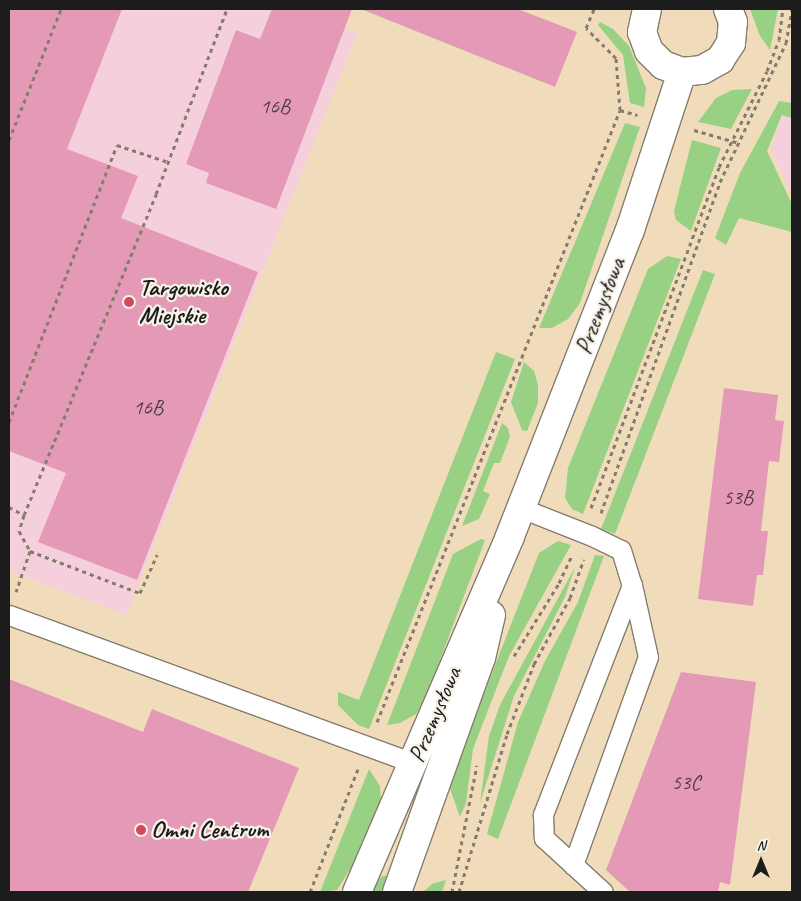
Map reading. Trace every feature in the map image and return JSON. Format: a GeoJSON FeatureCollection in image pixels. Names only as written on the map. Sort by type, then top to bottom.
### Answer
{"type":"FeatureCollection","features":[{"type":"Feature","properties":{"kind":"street"},"geometry":{"type":"LineString","coordinates":[[640,10],[642,32],[649,51],[663,66],[682,72],[702,70],[720,60],[730,43],[733,22],[728,9]]}},
{"type":"Feature","properties":{"kind":"street","name":"Przemysłowa"},"geometry":{"type":"LineString","coordinates":[[357,892],[510,536],[630,230],[682,72]]}},
{"type":"Feature","properties":{"kind":"street","name":"Przemysłowa"},"geometry":{"type":"LineString","coordinates":[[397,892],[480,658],[510,536]]}},
{"type":"Feature","properties":{"kind":"lane"},"geometry":{"type":"LineString","coordinates":[[521,508],[587,534],[621,550],[632,585],[648,657],[573,864]]}},
{"type":"Feature","properties":{"kind":"lane"},"geometry":{"type":"LineString","coordinates":[[603,892],[544,838],[543,815],[632,585]]}},
{"type":"Feature","properties":{"kind":"lane"},"geometry":{"type":"LineString","coordinates":[[9,615],[368,744],[414,763]]}},
{"type":"Feature","properties":{"kind":"path"},"geometry":{"type":"LineString","coordinates":[[9,140],[60,9]]}},
{"type":"Feature","properties":{"kind":"path"},"geometry":{"type":"LineString","coordinates":[[157,555],[140,593],[30,552],[19,531],[168,162],[227,9]]}},
{"type":"Feature","properties":{"kind":"path"},"geometry":{"type":"LineString","coordinates":[[310,892],[620,110],[616,58],[586,28],[594,9]]}},
{"type":"Feature","properties":{"kind":"path"},"geometry":{"type":"LineString","coordinates":[[459,892],[507,734],[534,664],[570,598],[587,534],[719,167],[768,71],[779,40],[783,9]]}},
{"type":"Feature","properties":{"kind":"path"},"geometry":{"type":"LineString","coordinates":[[510,662],[587,534],[720,182],[786,43],[792,9]]}},
{"type":"Feature","properties":{"kind":"path"},"geometry":{"type":"LineString","coordinates":[[9,422],[117,144],[168,162]]}},
{"type":"Feature","properties":{"kind":"path"},"geometry":{"type":"LineString","coordinates":[[9,507],[24,515]]}},
{"type":"Feature","properties":{"kind":"path"},"geometry":{"type":"LineString","coordinates":[[15,594],[30,552]]}},
{"type":"Feature","properties":{"kind":"path"},"geometry":{"type":"LineString","coordinates":[[452,892],[478,760]]}},
{"type":"Feature","properties":{"kind":"shaded area","name":"Targowisko Miejskie"},"geometry":{"type":"Polygon","coordinates":[[[9,9],[292,9],[357,33],[126,615],[9,571],[9,9]]]}},
{"type":"Feature","properties":{"kind":"shaded area"},"geometry":{"type":"Polygon","coordinates":[[[792,89],[792,195],[771,149],[792,89]]]}},
{"type":"Feature","properties":{"kind":"green space"},"geometry":{"type":"Polygon","coordinates":[[[750,9],[778,9],[770,50],[760,36],[750,9]]]}},
{"type":"Feature","properties":{"kind":"green space"},"geometry":{"type":"Polygon","coordinates":[[[600,22],[613,29],[629,46],[646,88],[644,107],[630,103],[623,55],[598,25],[600,22]]]}},
{"type":"Feature","properties":{"kind":"green space"},"geometry":{"type":"Polygon","coordinates":[[[752,89],[731,129],[698,122],[716,98],[732,90],[752,89]]]}},
{"type":"Feature","properties":{"kind":"green space"},"geometry":{"type":"Polygon","coordinates":[[[779,101],[792,103],[792,118],[782,115],[767,151],[792,204],[792,232],[739,218],[726,245],[715,238],[740,173],[779,101]]]}},
{"type":"Feature","properties":{"kind":"green space"},"geometry":{"type":"Polygon","coordinates":[[[625,123],[640,127],[580,303],[568,319],[552,328],[539,328],[625,123]]]}},
{"type":"Feature","properties":{"kind":"green space"},"geometry":{"type":"Polygon","coordinates":[[[692,140],[721,148],[691,231],[676,220],[674,211],[692,140]]]}},
{"type":"Feature","properties":{"kind":"green space"},"geometry":{"type":"Polygon","coordinates":[[[667,256],[681,259],[583,514],[572,509],[565,498],[568,468],[648,269],[667,256]]]}},
{"type":"Feature","properties":{"kind":"green space"},"geometry":{"type":"Polygon","coordinates":[[[703,270],[715,274],[615,534],[601,529],[703,270]]]}},
{"type":"Feature","properties":{"kind":"green space"},"geometry":{"type":"Polygon","coordinates":[[[496,352],[515,359],[369,729],[358,725],[338,705],[338,692],[359,700],[496,352]]]}},
{"type":"Feature","properties":{"kind":"green space"},"geometry":{"type":"Polygon","coordinates":[[[524,362],[534,371],[538,385],[538,403],[527,431],[522,430],[511,402],[524,362]]]}},
{"type":"Feature","properties":{"kind":"green space"},"geometry":{"type":"Polygon","coordinates":[[[502,423],[508,428],[510,437],[500,463],[494,463],[483,491],[490,494],[479,519],[462,526],[502,423]]]}},
{"type":"Feature","properties":{"kind":"green space"},"geometry":{"type":"Polygon","coordinates":[[[481,539],[485,540],[425,700],[416,714],[400,723],[387,725],[453,554],[481,539]]]}},
{"type":"Feature","properties":{"kind":"green space"},"geometry":{"type":"Polygon","coordinates":[[[558,541],[571,545],[509,656],[473,749],[466,803],[460,817],[449,786],[455,767],[539,553],[558,541]]]}},
{"type":"Feature","properties":{"kind":"green space"},"geometry":{"type":"Polygon","coordinates":[[[595,555],[604,556],[498,839],[487,834],[518,722],[545,661],[578,602],[595,555]]]}},
{"type":"Feature","properties":{"kind":"green space"},"geometry":{"type":"Polygon","coordinates":[[[575,567],[565,597],[514,696],[480,803],[489,736],[500,705],[575,567]]]}},
{"type":"Feature","properties":{"kind":"green space"},"geometry":{"type":"Polygon","coordinates":[[[369,769],[380,786],[381,804],[357,858],[337,890],[320,892],[369,769]]]}},
{"type":"Feature","properties":{"kind":"green space"},"geometry":{"type":"Polygon","coordinates":[[[382,876],[387,876],[389,880],[384,892],[369,892],[382,876]]]}},
{"type":"Feature","properties":{"kind":"green space"},"geometry":{"type":"Polygon","coordinates":[[[446,880],[442,892],[423,892],[432,884],[446,880]]]}},
{"type":"Feature","properties":{"kind":"building"},"geometry":{"type":"Polygon","coordinates":[[[9,9],[122,9],[67,149],[138,176],[121,218],[258,272],[137,580],[38,542],[66,473],[9,451],[9,9]]]}},
{"type":"Feature","properties":{"kind":"building"},"geometry":{"type":"Polygon","coordinates":[[[272,9],[352,9],[276,209],[206,183],[209,173],[186,164],[236,30],[260,39],[272,9]]]}},
{"type":"Feature","properties":{"kind":"building"},"geometry":{"type":"Polygon","coordinates":[[[361,9],[518,9],[577,32],[555,87],[361,9]]]}},
{"type":"Feature","properties":{"kind":"building"},"geometry":{"type":"Polygon","coordinates":[[[724,388],[778,395],[775,420],[784,421],[779,462],[769,461],[761,531],[768,531],[763,575],[757,575],[753,606],[698,599],[724,388]]]}},
{"type":"Feature","properties":{"kind":"building"},"geometry":{"type":"Polygon","coordinates":[[[681,672],[756,682],[730,885],[720,882],[718,892],[630,892],[606,870],[681,672]]]}},
{"type":"Feature","properties":{"kind":"building","name":"Omni Centrum"},"geometry":{"type":"Polygon","coordinates":[[[9,679],[143,732],[152,709],[299,768],[248,892],[9,892],[9,679]]]}},
{"type":"Feature","properties":{"kind":"place","name":"Targowisko Miejskie"},"geometry":{"type":"Point","coordinates":[129,302]}},
{"type":"Feature","properties":{"kind":"place","name":"Omni Centrum"},"geometry":{"type":"Point","coordinates":[141,830]}}]}
